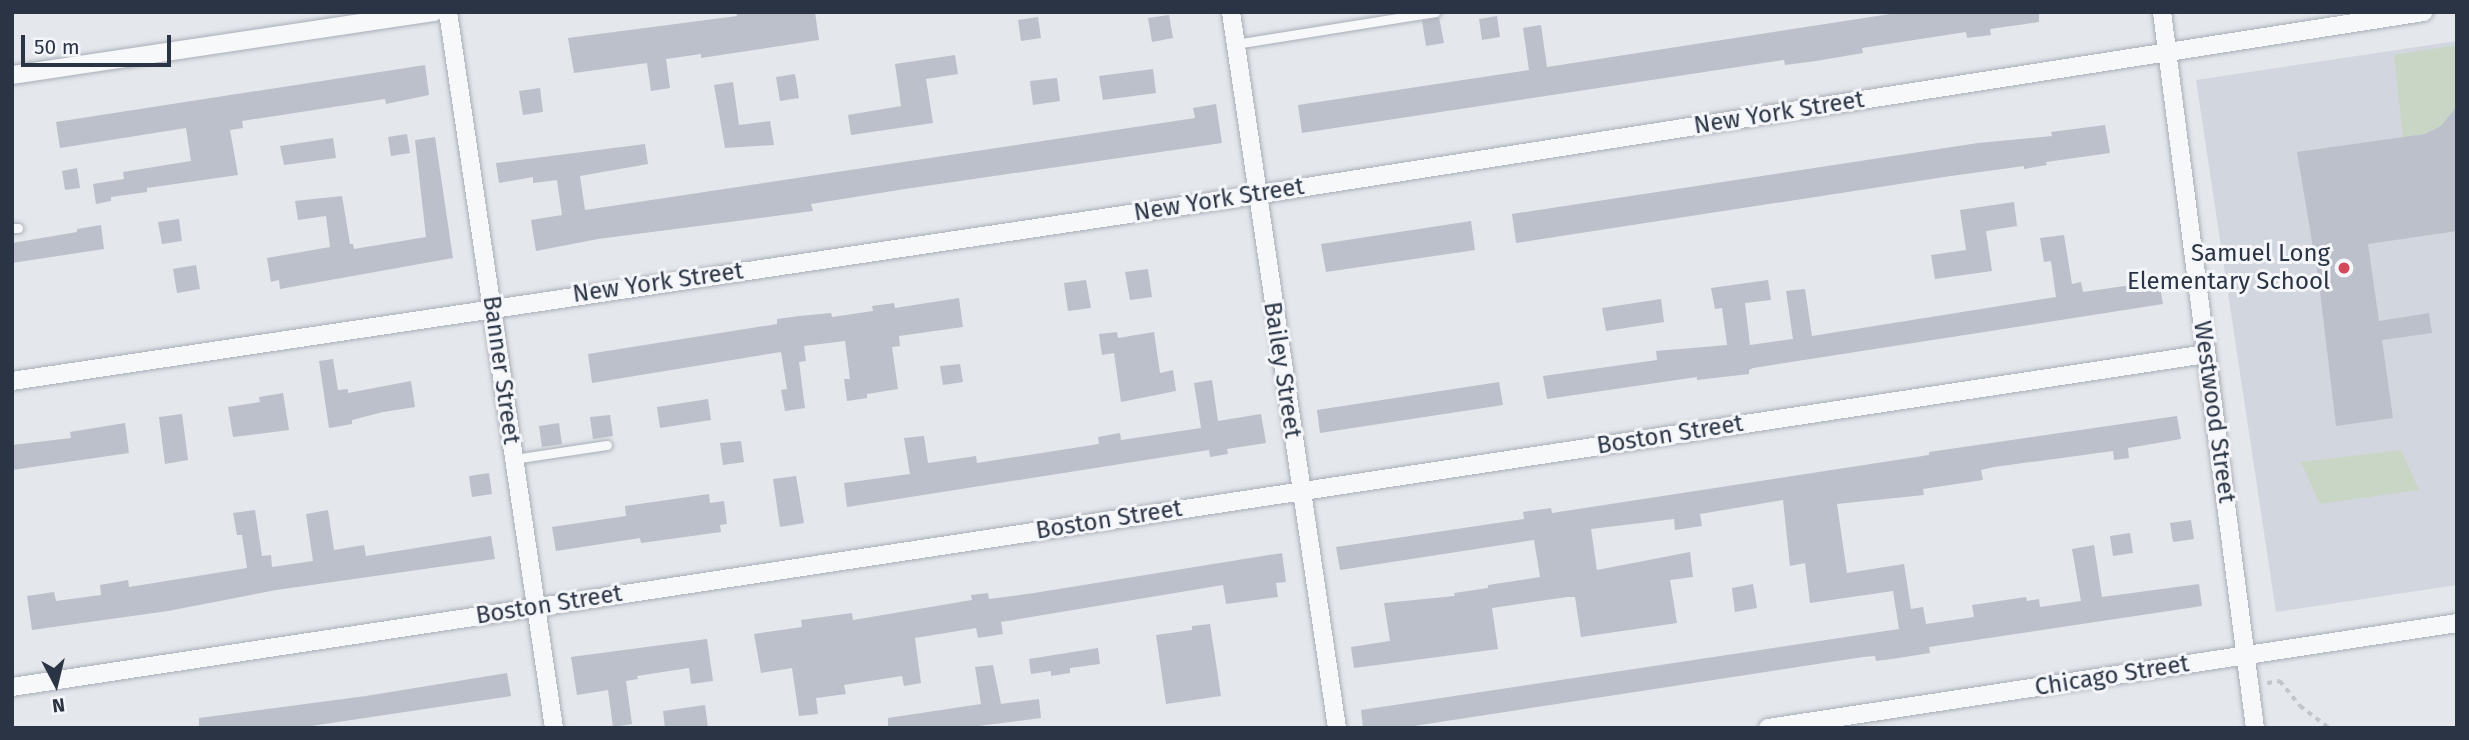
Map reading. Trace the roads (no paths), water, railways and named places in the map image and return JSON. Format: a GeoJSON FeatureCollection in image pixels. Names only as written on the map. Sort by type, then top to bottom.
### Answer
{"type":"FeatureCollection","features":[{"type":"Feature","properties":{"kind":"street"},"geometry":{"type":"LineString","coordinates":[[12,75],[433,12]]}},
{"type":"Feature","properties":{"kind":"street","name":"Banner Street"},"geometry":{"type":"LineString","coordinates":[[448,12],[554,728]]}},
{"type":"Feature","properties":{"kind":"street","name":"Bailey Street"},"geometry":{"type":"LineString","coordinates":[[1231,12],[1337,728]]}},
{"type":"Feature","properties":{"kind":"street","name":"Westwood Street"},"geometry":{"type":"LineString","coordinates":[[2162,12],[2255,728]]}},
{"type":"Feature","properties":{"kind":"street","name":"New York Street"},"geometry":{"type":"LineString","coordinates":[[12,381],[1256,194],[2424,12]]}},
{"type":"Feature","properties":{"kind":"street","name":"Boston Street"},"geometry":{"type":"LineString","coordinates":[[12,687],[2206,354]]}},
{"type":"Feature","properties":{"kind":"street","name":"Chicago Street"},"geometry":{"type":"LineString","coordinates":[[1768,728],[2457,623]]}},
{"type":"Feature","properties":{"kind":"lane"},"geometry":{"type":"LineString","coordinates":[[1235,44],[1434,12]]}},
{"type":"Feature","properties":{"kind":"lane"},"geometry":{"type":"LineString","coordinates":[[514,459],[607,445]]}},
{"type":"Feature","properties":{"kind":"place","name":"Samuel Long Elementary School"},"geometry":{"type":"Point","coordinates":[2344,268]}}]}
